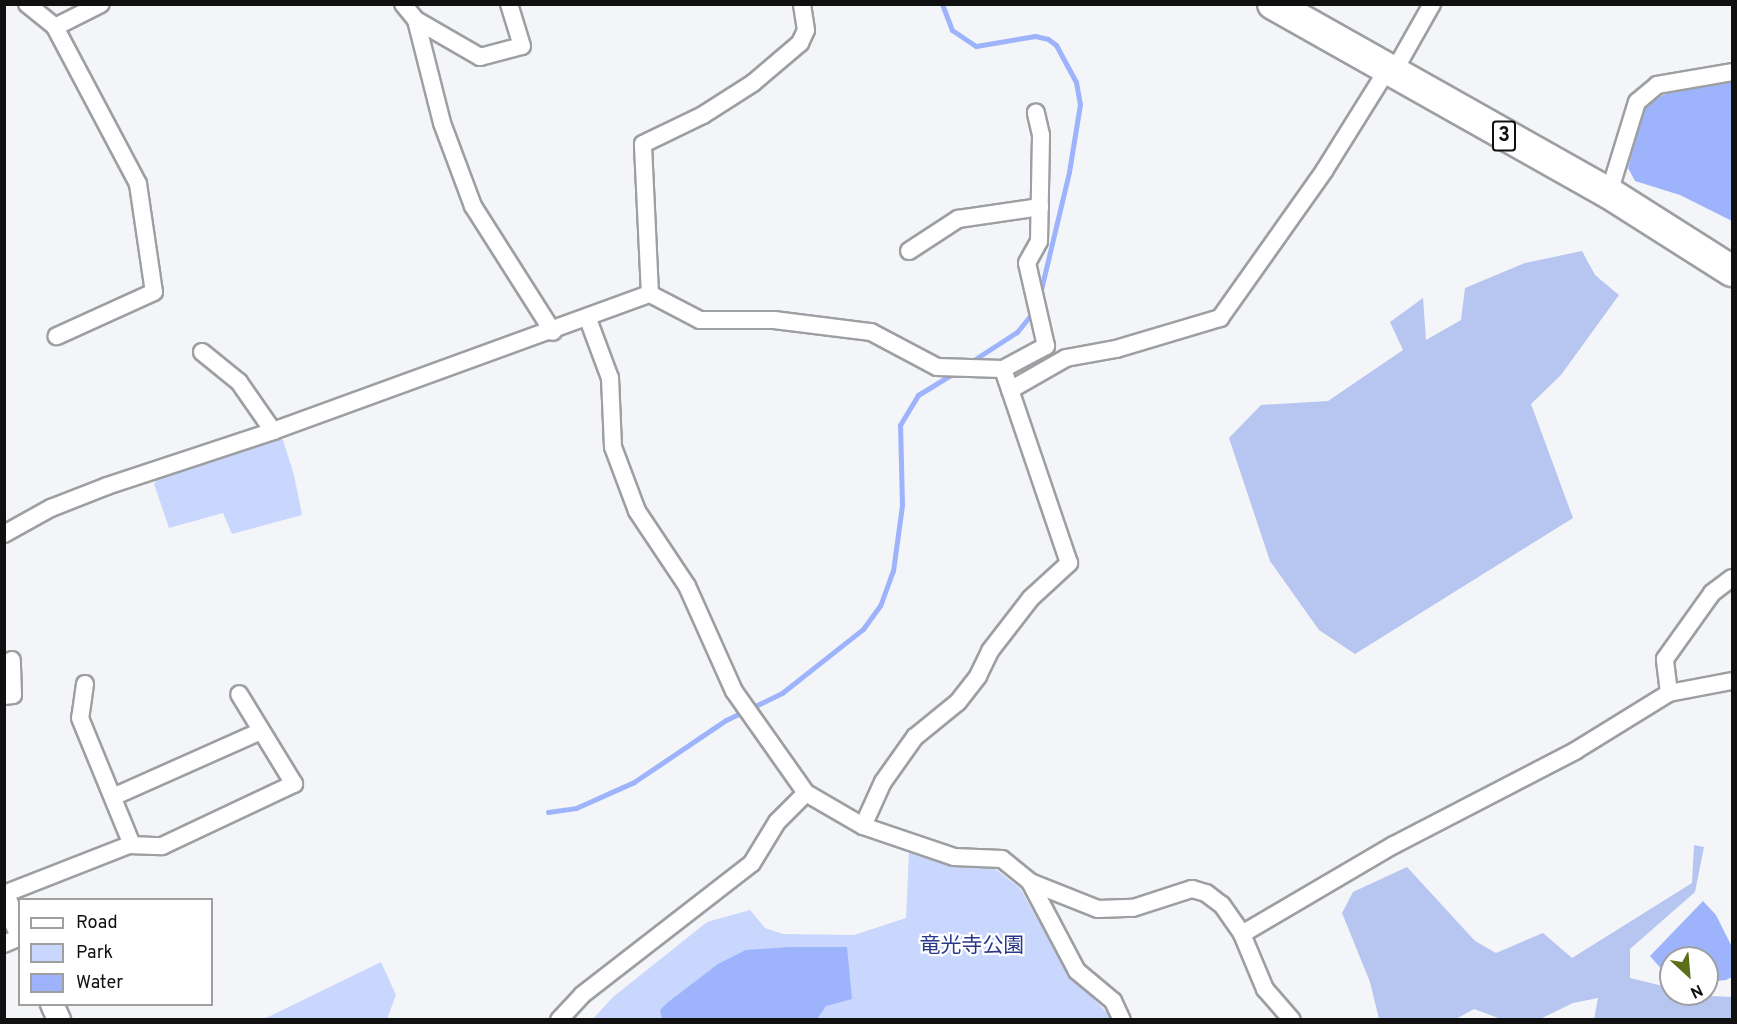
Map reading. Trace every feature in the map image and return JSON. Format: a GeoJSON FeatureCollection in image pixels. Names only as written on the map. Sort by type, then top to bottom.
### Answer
{"type":"FeatureCollection","features":[{"type":"Feature","properties":{"kind":"highway","name":"3"},"geometry":{"type":"LineString","coordinates":[[1273,4],[1390,72],[1609,193],[1732,271]]}},
{"type":"Feature","properties":{"kind":"street"},"geometry":{"type":"LineString","coordinates":[[27,4],[56,27],[138,184],[154,292],[57,336]]}},
{"type":"Feature","properties":{"kind":"street"},"geometry":{"type":"LineString","coordinates":[[56,27],[101,4]]}},
{"type":"Feature","properties":{"kind":"street"},"geometry":{"type":"LineString","coordinates":[[403,4],[416,20],[480,57],[522,46],[509,4]]}},
{"type":"Feature","properties":{"kind":"street"},"geometry":{"type":"LineString","coordinates":[[650,294],[644,144],[703,115],[753,83],[800,43],[806,30],[802,4]]}},
{"type":"Feature","properties":{"kind":"street"},"geometry":{"type":"LineString","coordinates":[[1010,390],[1066,358],[1116,349],[1220,318],[1324,171],[1432,4]]}},
{"type":"Feature","properties":{"kind":"street"},"geometry":{"type":"LineString","coordinates":[[416,20],[442,123],[473,206],[553,332]]}},
{"type":"Feature","properties":{"kind":"street"},"geometry":{"type":"LineString","coordinates":[[1609,193],[1636,102],[1657,86],[1732,72]]}},
{"type":"Feature","properties":{"kind":"street"},"geometry":{"type":"LineString","coordinates":[[4,534],[51,508],[107,486],[273,431],[553,332],[650,294],[700,320],[774,320],[871,332],[937,367],[1003,369],[1046,346],[1027,262],[1039,241],[1041,135],[1036,113]]}},
{"type":"Feature","properties":{"kind":"street"},"geometry":{"type":"LineString","coordinates":[[909,251],[958,219],[1040,207]]}},
{"type":"Feature","properties":{"kind":"street"},"geometry":{"type":"LineString","coordinates":[[588,319],[610,378],[613,447],[637,511],[687,586],[734,691],[806,794],[863,826],[954,857],[1002,859],[1030,882],[1098,909],[1133,908],[1192,889],[1222,905],[1242,934],[1265,989],[1292,1020]]}},
{"type":"Feature","properties":{"kind":"street"},"geometry":{"type":"LineString","coordinates":[[202,352],[239,382],[273,431]]}},
{"type":"Feature","properties":{"kind":"street"},"geometry":{"type":"LineString","coordinates":[[863,826],[883,782],[915,737],[958,702],[978,676],[990,651],[1031,598],[1069,563],[1003,369]]}},
{"type":"Feature","properties":{"kind":"street"},"geometry":{"type":"LineString","coordinates":[[1668,693],[1665,659],[1712,593],[1732,578]]}},
{"type":"Feature","properties":{"kind":"street"},"geometry":{"type":"LineString","coordinates":[[4,696],[13,695],[12,660]]}},
{"type":"Feature","properties":{"kind":"street"},"geometry":{"type":"LineString","coordinates":[[1242,934],[1394,845],[1575,751],[1668,693],[1732,681]]}},
{"type":"Feature","properties":{"kind":"street"},"geometry":{"type":"LineString","coordinates":[[85,684],[80,718],[115,796],[132,845]]}},
{"type":"Feature","properties":{"kind":"street"},"geometry":{"type":"LineString","coordinates":[[18,927],[4,896],[132,845],[162,846],[294,784],[259,732],[238,694]]}},
{"type":"Feature","properties":{"kind":"street"},"geometry":{"type":"LineString","coordinates":[[115,796],[259,732]]}},
{"type":"Feature","properties":{"kind":"street"},"geometry":{"type":"LineString","coordinates":[[560,1020],[582,995],[752,863],[777,822],[806,794]]}},
{"type":"Feature","properties":{"kind":"street"},"geometry":{"type":"LineString","coordinates":[[1030,882],[1077,971],[1113,1001],[1122,1020]]}},
{"type":"Feature","properties":{"kind":"street"},"geometry":{"type":"LineString","coordinates":[[4,944],[18,938]]}},
{"type":"Feature","properties":{"kind":"street"},"geometry":{"type":"LineString","coordinates":[[52,1006],[59,1020]]}},
{"type":"Feature","properties":{"kind":"green space"},"geometry":{"type":"Polygon","coordinates":[[[278,437],[283,440],[294,475],[302,515],[232,534],[223,513],[169,528],[154,484],[160,476],[278,437]]]}},
{"type":"Feature","properties":{"kind":"green space","name":"竜光寺公園"},"geometry":{"type":"Polygon","coordinates":[[[909,853],[966,868],[994,868],[1020,888],[1066,970],[1113,1019],[592,1020],[613,997],[707,922],[750,910],[765,928],[783,934],[854,935],[906,918],[909,853]]]}},
{"type":"Feature","properties":{"kind":"green space"},"geometry":{"type":"Polygon","coordinates":[[[381,962],[396,995],[387,1019],[264,1019],[381,962]]]}},
{"type":"Feature","properties":{"kind":"shaded area"},"geometry":{"type":"Polygon","coordinates":[[[1582,251],[1595,275],[1619,295],[1561,375],[1531,404],[1573,518],[1355,654],[1319,630],[1270,561],[1229,438],[1261,405],[1328,401],[1403,350],[1390,322],[1423,298],[1426,340],[1461,320],[1465,288],[1525,263],[1582,251]]]}},
{"type":"Feature","properties":{"kind":"shaded area"},"geometry":{"type":"Polygon","coordinates":[[[1694,845],[1704,847],[1695,892],[1630,949],[1630,978],[1659,985],[1659,1006],[1719,1006],[1719,996],[1732,997],[1732,1019],[1594,1019],[1598,998],[1573,1003],[1540,1019],[1501,1019],[1474,1009],[1456,1019],[1379,1019],[1370,982],[1342,913],[1353,892],[1407,867],[1475,941],[1496,953],[1543,933],[1572,958],[1692,883],[1694,845]]]}},
{"type":"Feature","properties":{"kind":"water"},"geometry":{"type":"Polygon","coordinates":[[[1732,81],[1732,221],[1680,195],[1635,181],[1628,168],[1645,105],[1667,93],[1732,81]]]}},
{"type":"Feature","properties":{"kind":"water"},"geometry":{"type":"Polygon","coordinates":[[[1703,901],[1716,915],[1732,947],[1732,977],[1719,981],[1719,946],[1660,946],[1703,901]]]}},
{"type":"Feature","properties":{"kind":"water"},"geometry":{"type":"Polygon","coordinates":[[[847,947],[852,999],[826,1006],[817,1019],[662,1019],[660,1010],[667,1003],[718,964],[746,950],[847,947]]]}},
{"type":"Feature","properties":{"kind":"water"},"geometry":{"type":"Polygon","coordinates":[[[1659,947],[1659,966],[1650,956],[1659,947]]]}},
{"type":"Feature","properties":{"kind":"waterway"},"geometry":{"type":"LineString","coordinates":[[942,4],[952,30],[976,46],[1035,36],[1048,39],[1056,45],[1076,82],[1080,104],[1069,172],[1040,294]]}},
{"type":"Feature","properties":{"kind":"waterway"},"geometry":{"type":"LineString","coordinates":[[969,363],[1017,332],[1034,311]]}},
{"type":"Feature","properties":{"kind":"waterway"},"geometry":{"type":"LineString","coordinates":[[548,812],[576,808],[634,782],[726,720],[782,693],[863,629],[880,606],[893,571],[902,505],[900,425],[918,395],[954,373]]}}]}
